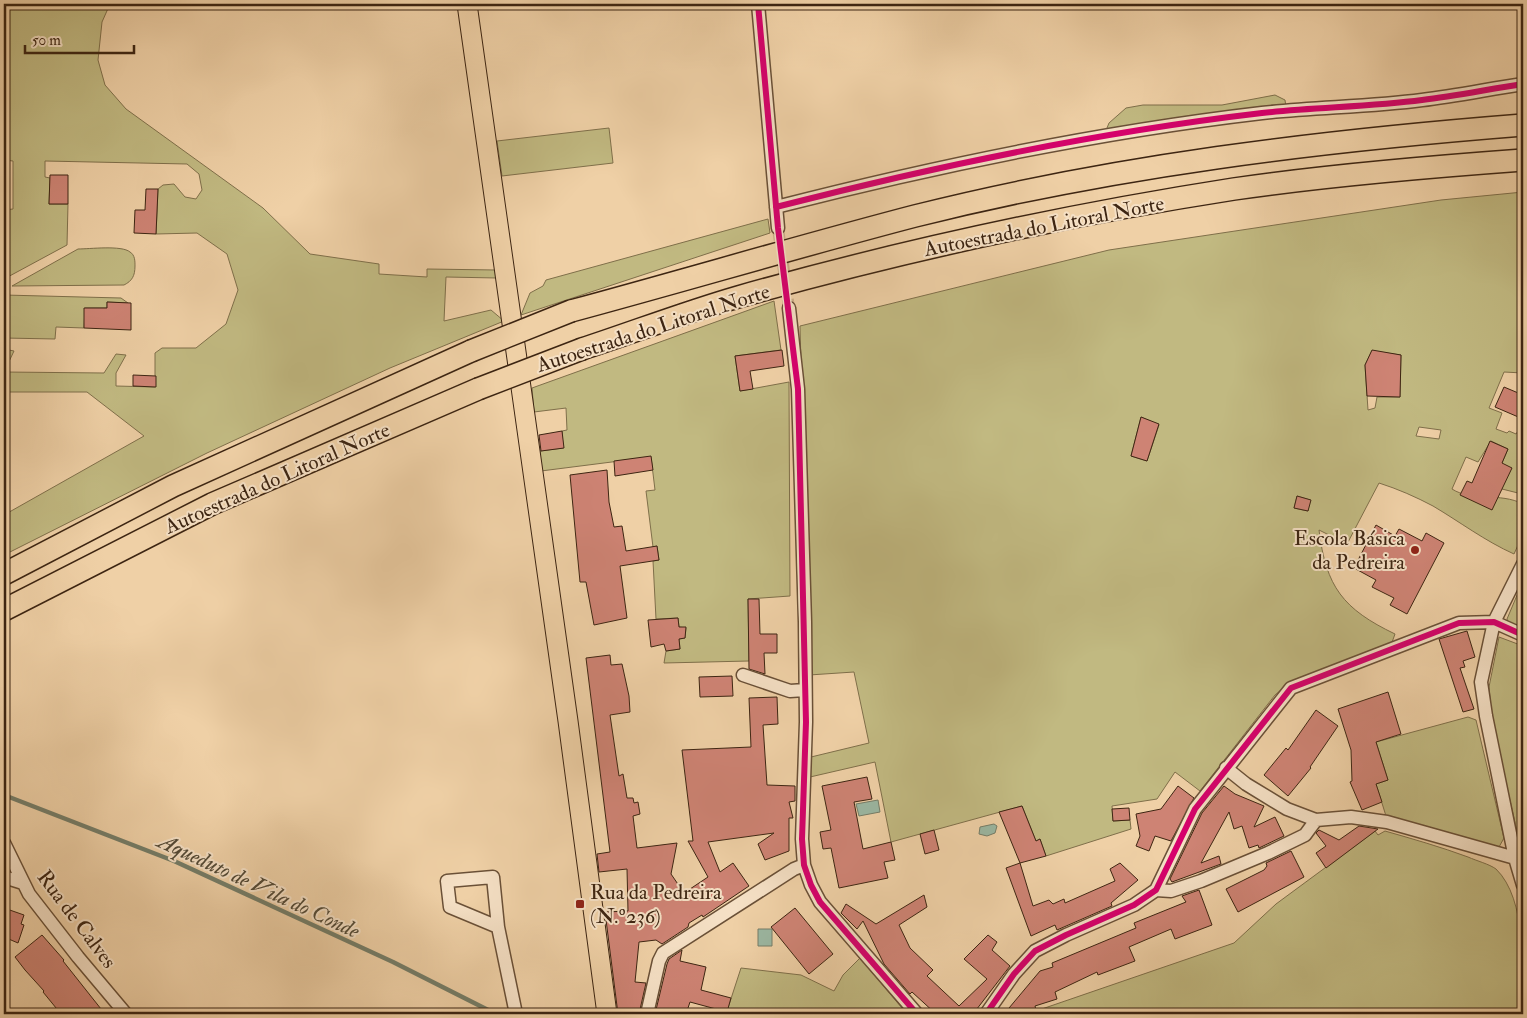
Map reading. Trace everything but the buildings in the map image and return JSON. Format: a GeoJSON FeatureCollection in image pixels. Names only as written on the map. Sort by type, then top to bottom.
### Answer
{"type":"FeatureCollection","features":[{"type":"Feature","properties":{"kind":"highway","name":"Autoestrada do Litoral Norte"},"geometry":{"type":"LineString","coordinates":[[4,574],[173,486],[471,351],[572,311],[916,216],[1048,187],[1226,156],[1523,124]]}},
{"type":"Feature","properties":{"kind":"highway","name":"Autoestrada do Litoral Norte"},"geometry":{"type":"LineString","coordinates":[[4,610],[212,504],[478,388],[582,349],[736,298],[959,241],[1098,212],[1236,189],[1338,176],[1523,160]]}},
{"type":"Feature","properties":{"kind":"main road"},"geometry":{"type":"LineString","coordinates":[[467,4],[607,1014]]}},
{"type":"Feature","properties":{"kind":"street"},"geometry":{"type":"LineString","coordinates":[[758,4],[778,228]]}},
{"type":"Feature","properties":{"kind":"street"},"geometry":{"type":"LineString","coordinates":[[776,206],[896,177],[1162,127],[1263,113],[1421,100],[1523,84]]}},
{"type":"Feature","properties":{"kind":"street"},"geometry":{"type":"LineString","coordinates":[[789,308],[798,389],[806,690],[802,840],[804,865],[811,885],[820,902],[917,1014]]}},
{"type":"Feature","properties":{"kind":"street"},"geometry":{"type":"LineString","coordinates":[[1523,564],[1494,622],[1481,682],[1486,716],[1523,885]]}},
{"type":"Feature","properties":{"kind":"street"},"geometry":{"type":"LineString","coordinates":[[986,1014],[1014,974],[1035,951],[1134,905],[1156,890],[1195,809],[1291,688],[1459,623],[1494,622],[1523,635]]}},
{"type":"Feature","properties":{"kind":"street"},"geometry":{"type":"LineString","coordinates":[[743,675],[790,691],[806,690]]}},
{"type":"Feature","properties":{"kind":"street"},"geometry":{"type":"LineString","coordinates":[[1226,768],[1246,784],[1286,809],[1316,820],[1351,816],[1387,822],[1516,858]]}},
{"type":"Feature","properties":{"kind":"street"},"geometry":{"type":"LineString","coordinates":[[1156,890],[1171,891],[1201,881],[1268,853],[1305,835],[1316,820]]}},
{"type":"Feature","properties":{"kind":"street","name":"Rua de Calves"},"geometry":{"type":"LineString","coordinates":[[4,843],[29,894],[126,1014]]}},
{"type":"Feature","properties":{"kind":"street"},"geometry":{"type":"LineString","coordinates":[[647,1014],[659,960],[663,953],[794,869],[804,865]]}},
{"type":"Feature","properties":{"kind":"street"},"geometry":{"type":"LineString","coordinates":[[4,877],[24,883]]}},
{"type":"Feature","properties":{"kind":"street"},"geometry":{"type":"LineString","coordinates":[[498,927],[450,907],[447,881],[492,877],[498,927],[516,1014]]}},
{"type":"Feature","properties":{"kind":"shaded area"},"geometry":{"type":"Polygon","coordinates":[[[4,4],[110,4],[102,22],[98,60],[105,85],[126,109],[263,208],[310,254],[379,264],[379,274],[427,277],[427,269],[496,270],[497,278],[446,277],[444,321],[491,310],[504,321],[390,368],[207,453],[4,555],[4,515],[144,436],[87,392],[4,392],[4,372],[104,373],[116,354],[126,355],[116,373],[116,386],[155,387],[155,353],[162,348],[196,348],[226,324],[238,290],[227,254],[197,233],[156,234],[158,189],[163,185],[174,184],[185,197],[196,199],[202,190],[199,174],[187,164],[45,161],[45,177],[50,178],[49,204],[68,204],[67,245],[4,279],[4,210],[13,209],[13,161],[4,160],[4,4]]]}},
{"type":"Feature","properties":{"kind":"shaded area"},"geometry":{"type":"Polygon","coordinates":[[[1275,95],[1285,100],[1286,107],[1105,133],[1109,123],[1126,108],[1143,105],[1222,105],[1275,95]]]}},
{"type":"Feature","properties":{"kind":"shaded area"},"geometry":{"type":"Polygon","coordinates":[[[609,128],[613,163],[502,176],[497,141],[609,128]]]}},
{"type":"Feature","properties":{"kind":"shaded area"},"geometry":{"type":"Polygon","coordinates":[[[1523,192],[1523,373],[1504,372],[1489,408],[1502,413],[1496,429],[1507,433],[1509,431],[1516,434],[1518,431],[1523,433],[1523,492],[1522,494],[1502,489],[1502,463],[1508,449],[1491,441],[1478,462],[1466,457],[1452,489],[1468,495],[1505,498],[1523,504],[1523,534],[1514,554],[1433,506],[1407,493],[1379,483],[1347,544],[1319,530],[1327,567],[1332,581],[1340,594],[1362,615],[1395,634],[1391,645],[1289,683],[1275,695],[1200,791],[1175,772],[1157,799],[1112,806],[1113,821],[1130,820],[1131,829],[1046,856],[1040,839],[1036,841],[1022,806],[891,842],[875,762],[810,777],[811,757],[869,743],[854,672],[809,675],[800,326],[1109,250],[1441,200],[1523,192]],[[1372,351],[1365,365],[1368,410],[1375,408],[1377,397],[1400,397],[1401,355],[1372,351]],[[1141,417],[1131,456],[1147,461],[1159,425],[1141,417]],[[1419,427],[1416,436],[1439,439],[1441,430],[1419,427]],[[1297,496],[1294,508],[1308,511],[1310,500],[1297,496]]]}},
{"type":"Feature","properties":{"kind":"shaded area"},"geometry":{"type":"Polygon","coordinates":[[[768,219],[770,233],[521,315],[530,293],[543,286],[546,280],[768,219]]]}},
{"type":"Feature","properties":{"kind":"shaded area"},"geometry":{"type":"Polygon","coordinates":[[[113,248],[126,250],[133,255],[135,260],[134,275],[124,285],[12,286],[78,249],[113,248]]]}},
{"type":"Feature","properties":{"kind":"shaded area"},"geometry":{"type":"Polygon","coordinates":[[[4,295],[121,298],[128,303],[107,302],[107,308],[85,308],[84,328],[56,327],[55,339],[4,338],[4,295]]]}},
{"type":"Feature","properties":{"kind":"shaded area"},"geometry":{"type":"Polygon","coordinates":[[[774,301],[781,350],[735,356],[740,391],[789,382],[790,596],[748,599],[749,661],[664,663],[666,651],[680,649],[679,639],[685,638],[686,628],[679,627],[678,618],[656,619],[653,561],[659,560],[657,546],[653,547],[646,491],[655,490],[651,457],[541,471],[540,451],[563,448],[562,431],[567,430],[566,408],[534,412],[532,388],[774,301]]]}},
{"type":"Feature","properties":{"kind":"shaded area"},"geometry":{"type":"Polygon","coordinates":[[[4,349],[14,351],[4,372],[4,349]]]}},
{"type":"Feature","properties":{"kind":"shaded area"},"geometry":{"type":"Polygon","coordinates":[[[1523,581],[1523,634],[1508,623],[1507,619],[1523,581]]]}},
{"type":"Feature","properties":{"kind":"shaded area"},"geometry":{"type":"Polygon","coordinates":[[[1499,637],[1523,646],[1523,858],[1492,721],[1489,687],[1499,637]]]}},
{"type":"Feature","properties":{"kind":"shaded area"},"geometry":{"type":"Polygon","coordinates":[[[1468,717],[1476,720],[1504,838],[1499,847],[1386,816],[1376,784],[1388,780],[1376,742],[1468,717]]]}},
{"type":"Feature","properties":{"kind":"shaded area"},"geometry":{"type":"Polygon","coordinates":[[[878,800],[880,812],[859,816],[856,804],[878,800]]]}},
{"type":"Feature","properties":{"kind":"shaded area"},"geometry":{"type":"Polygon","coordinates":[[[994,824],[997,826],[995,833],[987,836],[979,834],[980,827],[994,824]]]}},
{"type":"Feature","properties":{"kind":"shaded area"},"geometry":{"type":"Polygon","coordinates":[[[1375,831],[1378,835],[1385,831],[1437,846],[1496,869],[1506,882],[1518,917],[1523,957],[1523,1014],[1037,1014],[1036,1011],[1234,943],[1276,904],[1375,831]]]}},
{"type":"Feature","properties":{"kind":"shaded area"},"geometry":{"type":"Polygon","coordinates":[[[758,929],[772,929],[772,946],[758,946],[758,929]]]}},
{"type":"Feature","properties":{"kind":"shaded area"},"geometry":{"type":"Polygon","coordinates":[[[860,958],[907,1014],[726,1014],[741,968],[801,975],[834,991],[843,975],[860,958]]]}},
{"type":"Feature","properties":{"kind":"waterway","name":"Aqueduto de Vila do Conde"},"geometry":{"type":"LineString","coordinates":[[4,795],[174,861],[393,962],[496,1014]]}},
{"type":"Feature","properties":{"kind":"tunnel"},"geometry":{"type":"LineString","coordinates":[[778,228],[789,308]]}},
{"type":"Feature","properties":{"kind":"cycle path"},"geometry":{"type":"LineString","coordinates":[[758,4],[778,228],[798,389],[806,722],[802,839],[804,865],[811,885],[820,902],[917,1014]]}},
{"type":"Feature","properties":{"kind":"cycle path"},"geometry":{"type":"LineString","coordinates":[[776,207],[957,164],[1079,140],[1262,113],[1422,100],[1523,84]]}},
{"type":"Feature","properties":{"kind":"cycle path"},"geometry":{"type":"LineString","coordinates":[[986,1014],[1014,974],[1035,951],[1134,905],[1156,890],[1195,809],[1291,688],[1459,623],[1494,622],[1523,635]]}},
{"type":"Feature","properties":{"kind":"place","name":"Escola Básica da Pedreira"},"geometry":{"type":"Point","coordinates":[1415,550]}},
{"type":"Feature","properties":{"kind":"place","name":"Rua da Pedreira (N.º236)"},"geometry":{"type":"Point","coordinates":[580,904]}}]}
